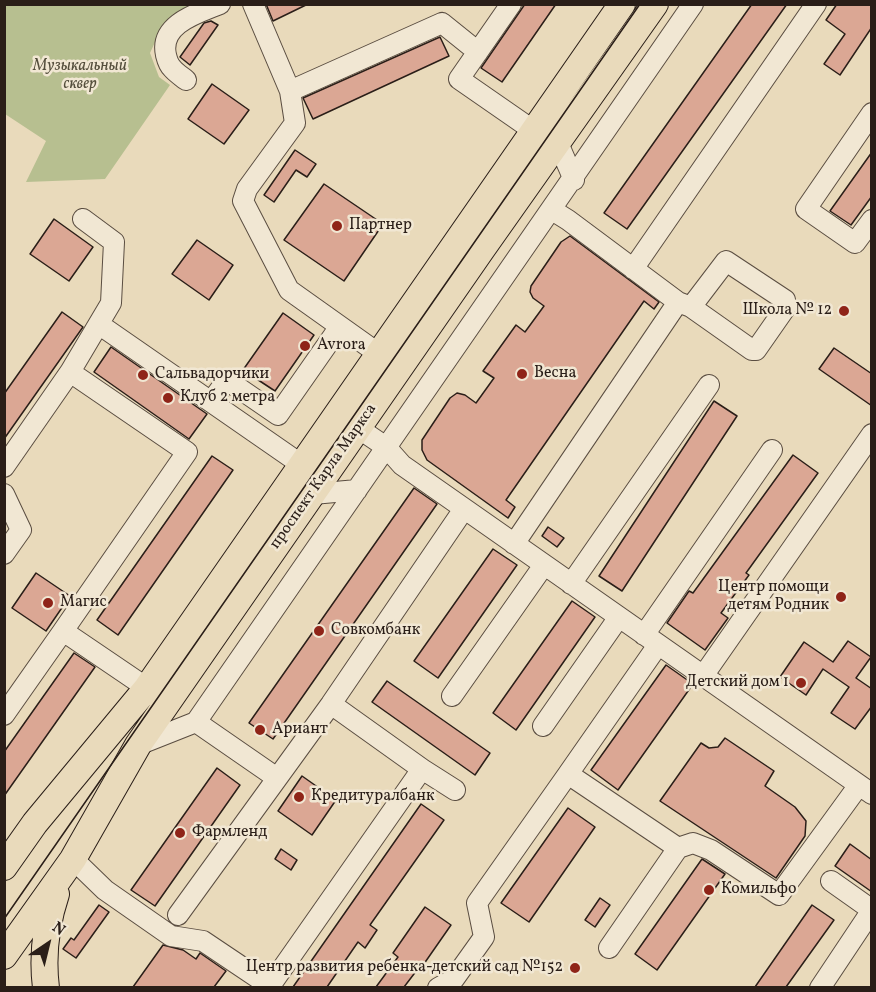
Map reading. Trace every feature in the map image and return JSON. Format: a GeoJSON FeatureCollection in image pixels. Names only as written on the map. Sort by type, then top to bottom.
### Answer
{"type":"FeatureCollection","features":[{"type":"Feature","properties":{"kind":"main road","name":"проспект Карла Маркса"},"geometry":{"type":"LineString","coordinates":[[4,867],[35,823],[147,688],[622,4]]}},
{"type":"Feature","properties":{"kind":"main road","name":"проспект Карла Маркса"},"geometry":{"type":"LineString","coordinates":[[4,956],[68,866],[138,745],[656,4]]}},
{"type":"Feature","properties":{"kind":"main road"},"geometry":{"type":"LineString","coordinates":[[4,842],[35,823]]}},
{"type":"Feature","properties":{"kind":"main road"},"geometry":{"type":"LineString","coordinates":[[46,987],[44,968],[48,918],[68,866]]}},
{"type":"Feature","properties":{"kind":"lane"},"geometry":{"type":"LineString","coordinates":[[186,80],[171,67],[166,58],[164,48],[168,35],[178,23],[220,4]]}},
{"type":"Feature","properties":{"kind":"lane"},"geometry":{"type":"LineString","coordinates":[[253,4],[290,91],[295,123],[247,189],[243,201],[289,290],[379,354]]}},
{"type":"Feature","properties":{"kind":"lane"},"geometry":{"type":"LineString","coordinates":[[511,4],[459,79],[534,131]]}},
{"type":"Feature","properties":{"kind":"lane"},"geometry":{"type":"LineString","coordinates":[[138,745],[196,722],[574,180],[693,4]]}},
{"type":"Feature","properties":{"kind":"lane"},"geometry":{"type":"LineString","coordinates":[[633,269],[816,4]]}},
{"type":"Feature","properties":{"kind":"lane"},"geometry":{"type":"LineString","coordinates":[[290,91],[442,23],[478,52]]}},
{"type":"Feature","properties":{"kind":"lane"},"geometry":{"type":"LineString","coordinates":[[872,113],[806,208],[855,243],[872,220]]}},
{"type":"Feature","properties":{"kind":"lane"},"geometry":{"type":"LineString","coordinates":[[558,142],[574,180]]}},
{"type":"Feature","properties":{"kind":"lane"},"geometry":{"type":"LineString","coordinates":[[514,544],[684,305],[726,261],[787,303],[756,350],[752,350],[684,305],[552,210]]}},
{"type":"Feature","properties":{"kind":"lane"},"geometry":{"type":"LineString","coordinates":[[4,467],[70,372],[111,303],[114,242],[83,219]]}},
{"type":"Feature","properties":{"kind":"lane"},"geometry":{"type":"LineString","coordinates":[[100,325],[302,465]]}},
{"type":"Feature","properties":{"kind":"lane"},"geometry":{"type":"LineString","coordinates":[[211,402],[226,380],[278,415],[336,332],[337,326]]}},
{"type":"Feature","properties":{"kind":"lane"},"geometry":{"type":"LineString","coordinates":[[4,715],[187,452],[70,372]]}},
{"type":"Feature","properties":{"kind":"lane"},"geometry":{"type":"LineString","coordinates":[[571,584],[709,385]]}},
{"type":"Feature","properties":{"kind":"lane"},"geometry":{"type":"LineString","coordinates":[[358,428],[386,447],[402,465],[865,790],[779,895],[711,850],[693,843],[678,848],[609,948]]}},
{"type":"Feature","properties":{"kind":"lane"},"geometry":{"type":"LineString","coordinates":[[703,676],[872,434]]}},
{"type":"Feature","properties":{"kind":"lane"},"geometry":{"type":"LineString","coordinates":[[438,987],[454,979],[484,937],[477,903],[568,774],[772,450]]}},
{"type":"Feature","properties":{"kind":"lane"},"geometry":{"type":"LineString","coordinates":[[312,494],[357,490]]}},
{"type":"Feature","properties":{"kind":"lane"},"geometry":{"type":"LineString","coordinates":[[4,494],[21,530],[4,554]]}},
{"type":"Feature","properties":{"kind":"lane"},"geometry":{"type":"LineString","coordinates":[[178,915],[332,704],[464,509]]}},
{"type":"Feature","properties":{"kind":"lane"},"geometry":{"type":"LineString","coordinates":[[452,696],[543,565]]}},
{"type":"Feature","properties":{"kind":"lane"},"geometry":{"type":"LineString","coordinates":[[543,726],[618,617]]}},
{"type":"Feature","properties":{"kind":"lane"},"geometry":{"type":"LineString","coordinates":[[63,631],[147,688]]}},
{"type":"Feature","properties":{"kind":"lane"},"geometry":{"type":"LineString","coordinates":[[332,704],[455,790]]}},
{"type":"Feature","properties":{"kind":"lane"},"geometry":{"type":"LineString","coordinates":[[196,722],[277,778]]}},
{"type":"Feature","properties":{"kind":"lane"},"geometry":{"type":"LineString","coordinates":[[68,866],[171,936],[203,941],[269,987],[422,769]]}},
{"type":"Feature","properties":{"kind":"lane"},"geometry":{"type":"LineString","coordinates":[[568,774],[678,848]]}},
{"type":"Feature","properties":{"kind":"lane"},"geometry":{"type":"LineString","coordinates":[[820,987],[872,910],[831,882]]}},
{"type":"Feature","properties":{"kind":"green space","name":"Музыкальный сквер"},"geometry":{"type":"Polygon","coordinates":[[[4,5],[208,5],[179,16],[161,29],[150,53],[159,77],[170,85],[105,179],[26,182],[46,141],[5,114],[4,5]]]}},
{"type":"Feature","properties":{"kind":"building"},"geometry":{"type":"Polygon","coordinates":[[[266,4],[308,4],[273,21],[266,4]]]}},
{"type":"Feature","properties":{"kind":"building"},"geometry":{"type":"Polygon","coordinates":[[[525,4],[556,4],[502,82],[481,68],[525,4]]]}},
{"type":"Feature","properties":{"kind":"building"},"geometry":{"type":"Polygon","coordinates":[[[752,4],[787,4],[627,229],[604,213],[752,4]]]}},
{"type":"Feature","properties":{"kind":"building"},"geometry":{"type":"Polygon","coordinates":[[[837,4],[872,4],[872,27],[840,75],[824,64],[845,34],[826,20],[837,4]]]}},
{"type":"Feature","properties":{"kind":"building"},"geometry":{"type":"Polygon","coordinates":[[[211,21],[218,25],[190,65],[180,57],[204,23],[211,21]]]}},
{"type":"Feature","properties":{"kind":"building"},"geometry":{"type":"Polygon","coordinates":[[[440,37],[449,56],[313,119],[303,98],[440,37]]]}},
{"type":"Feature","properties":{"kind":"building"},"geometry":{"type":"Polygon","coordinates":[[[212,84],[249,110],[224,144],[188,119],[212,84]]]}},
{"type":"Feature","properties":{"kind":"building"},"geometry":{"type":"Polygon","coordinates":[[[295,150],[316,164],[307,177],[296,170],[274,202],[264,195],[295,150]]]}},
{"type":"Feature","properties":{"kind":"building"},"geometry":{"type":"Polygon","coordinates":[[[872,152],[872,196],[851,225],[830,211],[872,152]]]}},
{"type":"Feature","properties":{"kind":"building"},"geometry":{"type":"Polygon","coordinates":[[[324,184],[383,224],[344,281],[284,240],[324,184]]]}},
{"type":"Feature","properties":{"kind":"building"},"geometry":{"type":"Polygon","coordinates":[[[54,219],[93,247],[69,281],[30,254],[54,219]]]}},
{"type":"Feature","properties":{"kind":"building","name":"Весна"},"geometry":{"type":"Polygon","coordinates":[[[570,236],[659,302],[654,309],[644,301],[506,500],[515,507],[508,518],[427,460],[422,450],[422,440],[450,398],[457,393],[465,395],[476,403],[494,378],[483,371],[516,325],[525,332],[544,306],[533,298],[530,292],[531,286],[561,242],[570,236]]]}},
{"type":"Feature","properties":{"kind":"building"},"geometry":{"type":"Polygon","coordinates":[[[197,240],[233,265],[209,300],[172,274],[197,240]]]}},
{"type":"Feature","properties":{"kind":"building"},"geometry":{"type":"Polygon","coordinates":[[[62,312],[83,327],[4,439],[4,394],[62,312]]]}},
{"type":"Feature","properties":{"kind":"building"},"geometry":{"type":"Polygon","coordinates":[[[283,313],[314,335],[275,391],[243,370],[283,313]]]}},
{"type":"Feature","properties":{"kind":"building"},"geometry":{"type":"Polygon","coordinates":[[[111,347],[207,414],[189,439],[94,372],[111,347]]]}},
{"type":"Feature","properties":{"kind":"building"},"geometry":{"type":"Polygon","coordinates":[[[834,348],[872,374],[872,406],[819,369],[834,348]]]}},
{"type":"Feature","properties":{"kind":"building"},"geometry":{"type":"Polygon","coordinates":[[[714,401],[737,416],[622,591],[599,576],[714,401]]]}},
{"type":"Feature","properties":{"kind":"building"},"geometry":{"type":"Polygon","coordinates":[[[793,455],[818,473],[746,573],[749,575],[721,613],[728,618],[705,650],[667,623],[689,591],[693,593],[793,455]]]}},
{"type":"Feature","properties":{"kind":"building"},"geometry":{"type":"Polygon","coordinates":[[[212,456],[233,470],[118,635],[97,620],[212,456]]]}},
{"type":"Feature","properties":{"kind":"building"},"geometry":{"type":"Polygon","coordinates":[[[414,488],[437,504],[273,739],[249,723],[414,488]]]}},
{"type":"Feature","properties":{"kind":"building"},"geometry":{"type":"Polygon","coordinates":[[[548,527],[564,538],[557,547],[542,536],[548,527]]]}},
{"type":"Feature","properties":{"kind":"building"},"geometry":{"type":"Polygon","coordinates":[[[493,549],[517,565],[438,678],[414,661],[493,549]]]}},
{"type":"Feature","properties":{"kind":"building"},"geometry":{"type":"Polygon","coordinates":[[[36,573],[70,596],[46,631],[12,608],[36,573]]]}},
{"type":"Feature","properties":{"kind":"building"},"geometry":{"type":"Polygon","coordinates":[[[572,601],[595,617],[516,730],[493,713],[572,601]]]}},
{"type":"Feature","properties":{"kind":"building","name":"Детский дом 1"},"geometry":{"type":"Polygon","coordinates":[[[848,641],[871,657],[856,678],[872,689],[872,706],[855,729],[831,713],[849,687],[823,669],[806,695],[780,677],[804,642],[833,662],[848,641]]]}},
{"type":"Feature","properties":{"kind":"building"},"geometry":{"type":"Polygon","coordinates":[[[74,653],[95,667],[4,796],[4,752],[74,653]]]}},
{"type":"Feature","properties":{"kind":"building"},"geometry":{"type":"Polygon","coordinates":[[[666,665],[693,684],[618,790],[591,770],[666,665]]]}},
{"type":"Feature","properties":{"kind":"building"},"geometry":{"type":"Polygon","coordinates":[[[387,681],[490,753],[475,775],[372,702],[387,681]]]}},
{"type":"Feature","properties":{"kind":"building"},"geometry":{"type":"Polygon","coordinates":[[[725,738],[774,771],[765,786],[795,807],[806,821],[805,836],[776,878],[660,801],[701,743],[709,748],[718,747],[725,738]]]}},
{"type":"Feature","properties":{"kind":"building"},"geometry":{"type":"Polygon","coordinates":[[[217,768],[240,785],[155,906],[131,890],[217,768]]]}},
{"type":"Feature","properties":{"kind":"building"},"geometry":{"type":"Polygon","coordinates":[[[302,776],[336,800],[312,835],[278,811],[302,776]]]}},
{"type":"Feature","properties":{"kind":"building"},"geometry":{"type":"Polygon","coordinates":[[[421,804],[444,820],[370,925],[377,930],[365,948],[358,942],[327,987],[293,987],[421,804]]]}},
{"type":"Feature","properties":{"kind":"building"},"geometry":{"type":"Polygon","coordinates":[[[568,808],[595,827],[529,922],[501,903],[568,808]]]}},
{"type":"Feature","properties":{"kind":"building"},"geometry":{"type":"Polygon","coordinates":[[[850,844],[872,860],[872,892],[835,866],[850,844]]]}},
{"type":"Feature","properties":{"kind":"building"},"geometry":{"type":"Polygon","coordinates":[[[281,849],[297,860],[291,870],[275,859],[281,849]]]}},
{"type":"Feature","properties":{"kind":"building"},"geometry":{"type":"Polygon","coordinates":[[[702,859],[725,874],[657,970],[635,954],[702,859]]]}},
{"type":"Feature","properties":{"kind":"building"},"geometry":{"type":"Polygon","coordinates":[[[600,898],[610,905],[595,927],[585,920],[600,898]]]}},
{"type":"Feature","properties":{"kind":"building"},"geometry":{"type":"Polygon","coordinates":[[[99,905],[109,912],[76,958],[63,949],[71,938],[74,940],[99,905]]]}},
{"type":"Feature","properties":{"kind":"building"},"geometry":{"type":"Polygon","coordinates":[[[812,905],[834,920],[786,987],[755,987],[812,905]]]}},
{"type":"Feature","properties":{"kind":"building"},"geometry":{"type":"Polygon","coordinates":[[[425,907],[451,925],[419,971],[417,970],[404,987],[376,987],[398,957],[393,953],[425,907]]]}},
{"type":"Feature","properties":{"kind":"building"},"geometry":{"type":"Polygon","coordinates":[[[163,945],[183,950],[196,959],[200,953],[226,971],[214,987],[133,987],[163,945]]]}},
{"type":"Feature","properties":{"kind":"tram line"},"geometry":{"type":"LineString","coordinates":[[4,919],[640,4]]}},
{"type":"Feature","properties":{"kind":"place","name":"Партнер"},"geometry":{"type":"Point","coordinates":[337,226]}},
{"type":"Feature","properties":{"kind":"place","name":"Школа № 12"},"geometry":{"type":"Point","coordinates":[844,311]}},
{"type":"Feature","properties":{"kind":"place","name":"Avrora"},"geometry":{"type":"Point","coordinates":[305,346]}},
{"type":"Feature","properties":{"kind":"place","name":"Весна"},"geometry":{"type":"Point","coordinates":[522,374]}},
{"type":"Feature","properties":{"kind":"place","name":"Сальвадорчики"},"geometry":{"type":"Point","coordinates":[143,375]}},
{"type":"Feature","properties":{"kind":"place","name":"Клуб 2 метра"},"geometry":{"type":"Point","coordinates":[168,398]}},
{"type":"Feature","properties":{"kind":"place","name":"Центр помощи детям Родник"},"geometry":{"type":"Point","coordinates":[841,597]}},
{"type":"Feature","properties":{"kind":"place","name":"Магис"},"geometry":{"type":"Point","coordinates":[48,603]}},
{"type":"Feature","properties":{"kind":"place","name":"Совкомбанк"},"geometry":{"type":"Point","coordinates":[319,631]}},
{"type":"Feature","properties":{"kind":"place","name":"Детский дом 1"},"geometry":{"type":"Point","coordinates":[801,683]}},
{"type":"Feature","properties":{"kind":"place","name":"Ариант"},"geometry":{"type":"Point","coordinates":[260,730]}},
{"type":"Feature","properties":{"kind":"place","name":"Кредитуралбанк"},"geometry":{"type":"Point","coordinates":[299,797]}},
{"type":"Feature","properties":{"kind":"place","name":"Фармленд"},"geometry":{"type":"Point","coordinates":[180,833]}},
{"type":"Feature","properties":{"kind":"place","name":"Комильфо"},"geometry":{"type":"Point","coordinates":[709,890]}},
{"type":"Feature","properties":{"kind":"place","name":"Центр развития ребенка-детский сад №152"},"geometry":{"type":"Point","coordinates":[575,968]}}]}
